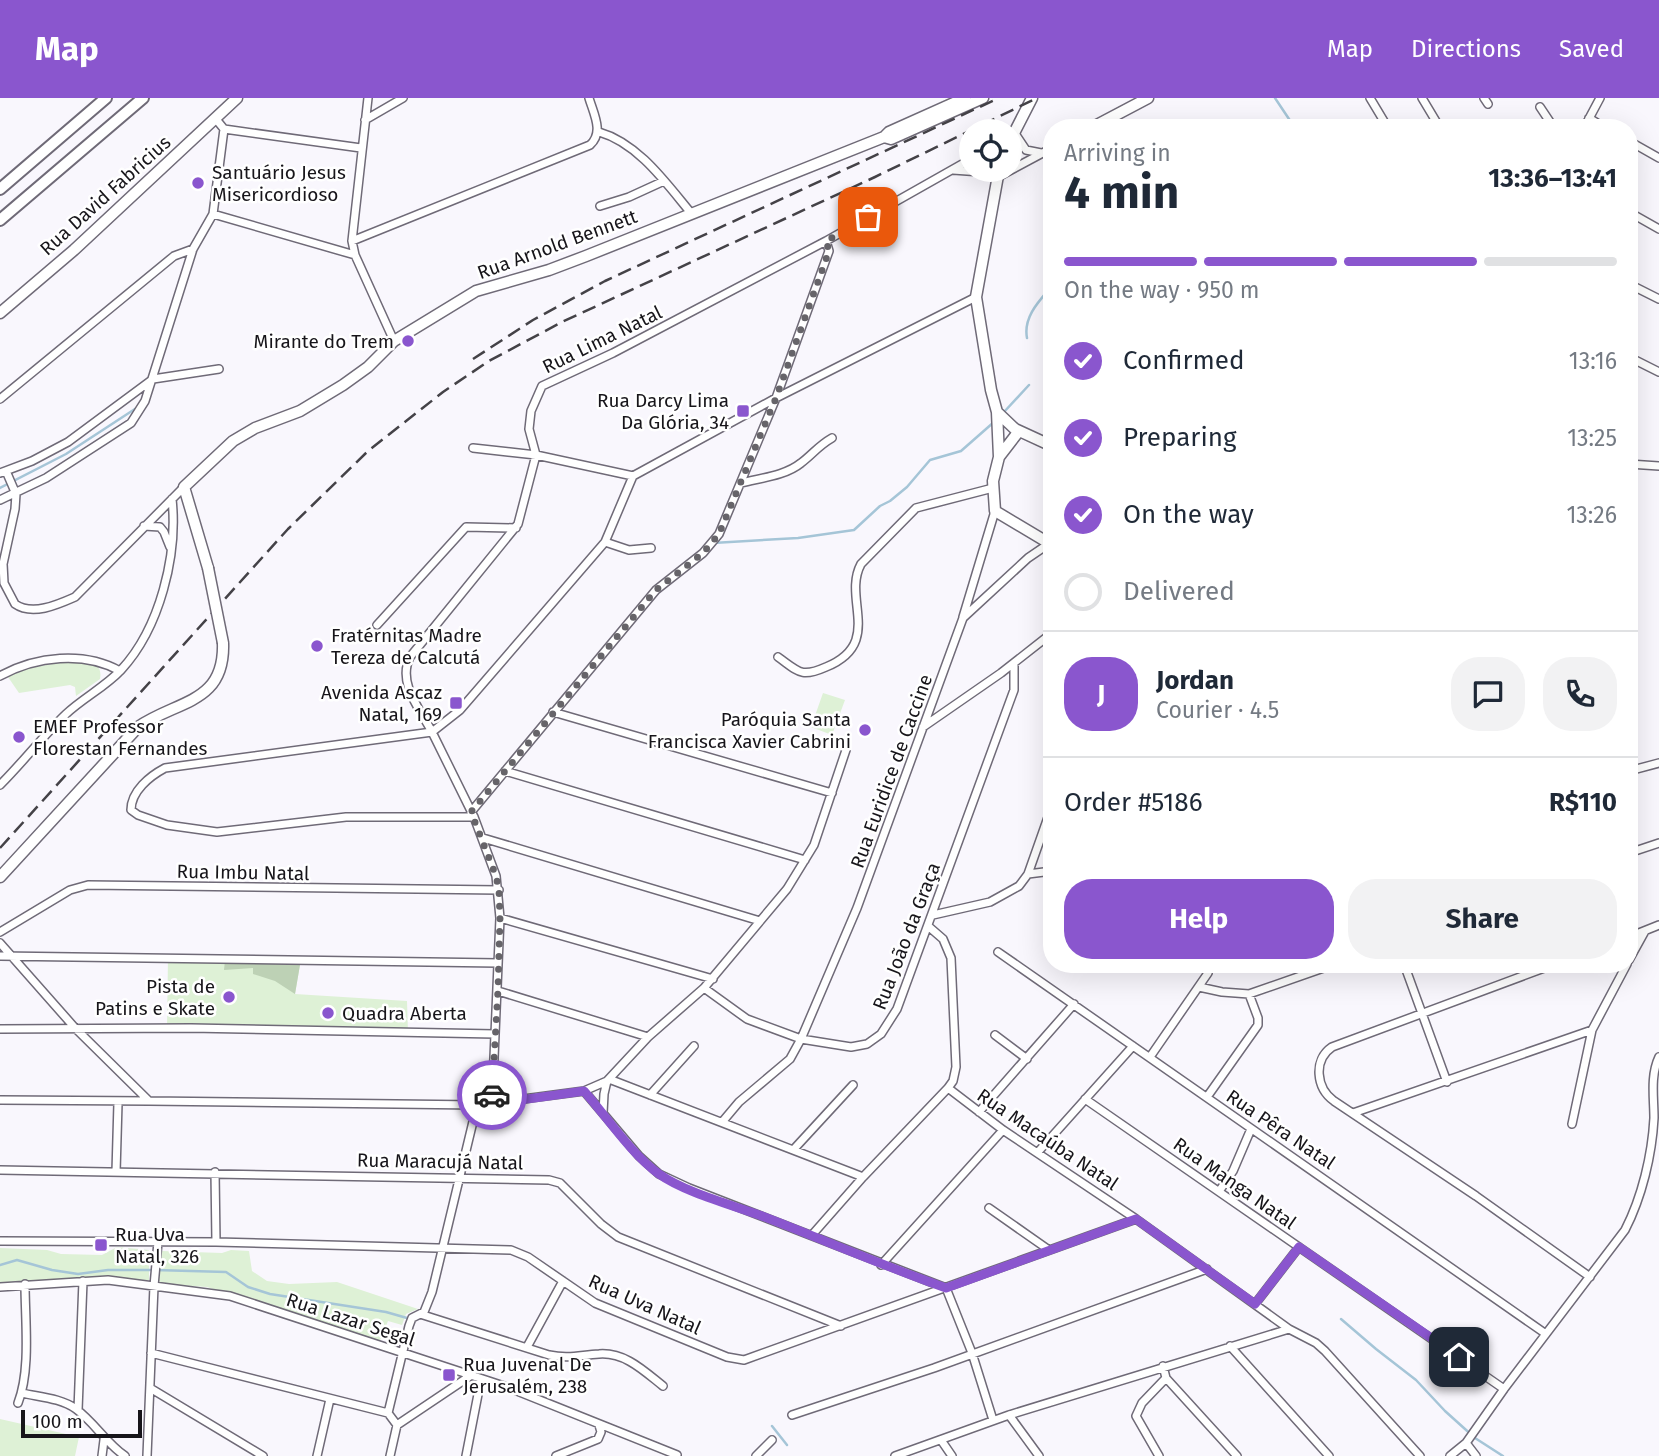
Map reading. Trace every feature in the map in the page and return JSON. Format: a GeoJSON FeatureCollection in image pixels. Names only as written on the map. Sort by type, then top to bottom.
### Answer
{"type":"FeatureCollection","features":[{"type":"Feature","properties":{"kind":"main road"},"geometry":{"type":"LineString","coordinates":[[0,189],[106,98]]}},
{"type":"Feature","properties":{"kind":"main road"},"geometry":{"type":"LineString","coordinates":[[0,220],[143,98]]}},
{"type":"Feature","properties":{"kind":"street","name":"Rua David Fabricius"},"geometry":{"type":"LineString","coordinates":[[1,314],[237,98]]}},
{"type":"Feature","properties":{"kind":"street"},"geometry":{"type":"LineString","coordinates":[[368,98],[352,240],[355,255],[394,341]]}},
{"type":"Feature","properties":{"kind":"street"},"geometry":{"type":"LineString","coordinates":[[365,120],[403,98]]}},
{"type":"Feature","properties":{"kind":"street"},"geometry":{"type":"LineString","coordinates":[[352,240],[590,145],[597,139],[599,132],[589,98]]}},
{"type":"Feature","properties":{"kind":"street","name":"Rua Arnold Bennett"},"geometry":{"type":"LineString","coordinates":[[15,491],[15,509],[5,556],[4,583],[15,604],[21,608],[39,609],[75,597],[233,441],[255,428],[300,411],[343,385],[394,341],[476,291],[549,270],[691,214],[884,137],[889,132],[965,98]]}},
{"type":"Feature","properties":{"kind":"street","name":"Rua Arnold Bennett"},"geometry":{"type":"LineString","coordinates":[[884,137],[891,139],[983,98]]}},
{"type":"Feature","properties":{"kind":"street"},"geometry":{"type":"LineString","coordinates":[[1021,119],[1032,98]]}},
{"type":"Feature","properties":{"kind":"street"},"geometry":{"type":"LineString","coordinates":[[1109,119],[1148,98]]}},
{"type":"Feature","properties":{"kind":"street"},"geometry":{"type":"LineString","coordinates":[[1370,98],[1383,119]]}},
{"type":"Feature","properties":{"kind":"street"},"geometry":{"type":"LineString","coordinates":[[1422,98],[1435,119]]}},
{"type":"Feature","properties":{"kind":"street"},"geometry":{"type":"LineString","coordinates":[[1589,118],[1600,98]]}},
{"type":"Feature","properties":{"kind":"street"},"geometry":{"type":"LineString","coordinates":[[1540,107],[1548,119]]}},
{"type":"Feature","properties":{"kind":"street"},"geometry":{"type":"LineString","coordinates":[[215,118],[224,129],[361,148]]}},
{"type":"Feature","properties":{"kind":"street"},"geometry":{"type":"LineString","coordinates":[[0,500],[46,478],[131,423],[145,401],[193,249],[213,214],[224,129]]}},
{"type":"Feature","properties":{"kind":"street"},"geometry":{"type":"LineString","coordinates":[[599,132],[611,135],[636,153],[691,214]]}},
{"type":"Feature","properties":{"kind":"street"},"geometry":{"type":"LineString","coordinates":[[1638,146],[1659,158]]}},
{"type":"Feature","properties":{"kind":"street"},"geometry":{"type":"LineString","coordinates":[[1022,147],[1042,153]]}},
{"type":"Feature","properties":{"kind":"street"},"geometry":{"type":"LineString","coordinates":[[1022,163],[1042,153]]}},
{"type":"Feature","properties":{"kind":"street","name":"Rua Lima Natal"},"geometry":{"type":"LineString","coordinates":[[492,1104],[498,990],[499,890],[473,814],[404,676],[410,657],[516,528],[537,455],[529,429],[531,411],[542,386],[613,353],[826,241],[959,166]]}},
{"type":"Feature","properties":{"kind":"street"},"geometry":{"type":"LineString","coordinates":[[951,170],[959,171]]}},
{"type":"Feature","properties":{"kind":"street"},"geometry":{"type":"LineString","coordinates":[[600,206],[629,197],[664,181]]}},
{"type":"Feature","properties":{"kind":"street"},"geometry":{"type":"LineString","coordinates":[[963,618],[995,511],[992,488],[999,457],[997,412],[976,297],[997,182]]}},
{"type":"Feature","properties":{"kind":"street"},"geometry":{"type":"LineString","coordinates":[[213,214],[355,255]]}},
{"type":"Feature","properties":{"kind":"street"},"geometry":{"type":"LineString","coordinates":[[1638,217],[1659,229]]}},
{"type":"Feature","properties":{"kind":"street"},"geometry":{"type":"LineString","coordinates":[[826,241],[829,251],[776,398],[726,522],[713,543],[656,590],[553,712],[473,814],[346,817],[217,832],[167,825],[131,810],[131,802],[136,792],[165,768],[287,754],[432,732],[460,710],[605,542],[634,476],[776,398],[976,297]]}},
{"type":"Feature","properties":{"kind":"street"},"geometry":{"type":"LineString","coordinates":[[0,399],[174,256],[193,249]]}},
{"type":"Feature","properties":{"kind":"street"},"geometry":{"type":"LineString","coordinates":[[1638,288],[1659,299]]}},
{"type":"Feature","properties":{"kind":"street"},"geometry":{"type":"LineString","coordinates":[[1638,362],[1659,372]]}},
{"type":"Feature","properties":{"kind":"street"},"geometry":{"type":"LineString","coordinates":[[15,491],[5,474],[68,442],[153,379],[219,369]]}},
{"type":"Feature","properties":{"kind":"street"},"geometry":{"type":"LineString","coordinates":[[997,412],[1019,431],[1043,442]]}},
{"type":"Feature","properties":{"kind":"street"},"geometry":{"type":"LineString","coordinates":[[999,457],[1019,431]]}},
{"type":"Feature","properties":{"kind":"street"},"geometry":{"type":"LineString","coordinates":[[741,484],[784,472],[800,464],[817,447],[832,438]]}},
{"type":"Feature","properties":{"kind":"street"},"geometry":{"type":"LineString","coordinates":[[472,448],[537,455],[634,476]]}},
{"type":"Feature","properties":{"kind":"street"},"geometry":{"type":"LineString","coordinates":[[1638,465],[1659,466]]}},
{"type":"Feature","properties":{"kind":"street"},"geometry":{"type":"LineString","coordinates":[[0,877],[138,726],[163,712],[192,701],[205,692],[219,674],[223,660],[223,643],[208,568],[184,487]]}},
{"type":"Feature","properties":{"kind":"street"},"geometry":{"type":"LineString","coordinates":[[778,657],[801,673],[809,675],[833,664],[847,653],[859,634],[856,574],[861,564],[916,508],[992,488]]}},
{"type":"Feature","properties":{"kind":"street"},"geometry":{"type":"LineString","coordinates":[[0,785],[67,713],[120,671],[144,640],[158,611],[174,532],[172,499]]}},
{"type":"Feature","properties":{"kind":"street"},"geometry":{"type":"LineString","coordinates":[[995,511],[1043,539]]}},
{"type":"Feature","properties":{"kind":"street"},"geometry":{"type":"LineString","coordinates":[[145,526],[160,527],[170,548]]}},
{"type":"Feature","properties":{"kind":"street"},"geometry":{"type":"LineString","coordinates":[[377,625],[466,527],[516,528]]}},
{"type":"Feature","properties":{"kind":"street"},"geometry":{"type":"LineString","coordinates":[[605,542],[629,550],[651,548]]}},
{"type":"Feature","properties":{"kind":"street","name":"Rua Euridice de Caccine"},"geometry":{"type":"LineString","coordinates":[[723,1121],[739,1102],[790,1059],[800,1039],[857,908],[963,618],[1009,575],[1043,550]]}},
{"type":"Feature","properties":{"kind":"street"},"geometry":{"type":"LineString","coordinates":[[923,727],[1043,640]]}},
{"type":"Feature","properties":{"kind":"street"},"geometry":{"type":"LineString","coordinates":[[0,676],[22,665],[75,658],[104,662],[120,671]]}},
{"type":"Feature","properties":{"kind":"street","name":"Rua João da Graça"},"geometry":{"type":"LineString","coordinates":[[704,988],[747,1019],[800,1039],[859,1046],[881,1034],[897,1009],[1014,690],[1014,663]]}},
{"type":"Feature","properties":{"kind":"street"},"geometry":{"type":"LineString","coordinates":[[553,712],[832,793]]}},
{"type":"Feature","properties":{"kind":"street"},"geometry":{"type":"LineString","coordinates":[[0,1100],[477,1105],[584,1091],[608,1080],[648,1037],[704,988],[787,889],[814,845],[846,750]]}},
{"type":"Feature","properties":{"kind":"street"},"geometry":{"type":"LineString","coordinates":[[1638,769],[1659,763]]}},
{"type":"Feature","properties":{"kind":"street"},"geometry":{"type":"LineString","coordinates":[[505,771],[805,860]]}},
{"type":"Feature","properties":{"kind":"street"},"geometry":{"type":"LineString","coordinates":[[933,915],[990,902],[1019,886],[1028,874],[1043,832]]}},
{"type":"Feature","properties":{"kind":"street"},"geometry":{"type":"LineString","coordinates":[[483,838],[760,921]]}},
{"type":"Feature","properties":{"kind":"street"},"geometry":{"type":"LineString","coordinates":[[1638,850],[1659,843]]}},
{"type":"Feature","properties":{"kind":"street"},"geometry":{"type":"LineString","coordinates":[[1028,874],[1043,872]]}},
{"type":"Feature","properties":{"kind":"street","name":"Rua Imbu Natal"},"geometry":{"type":"LineString","coordinates":[[0,932],[70,890],[88,886],[499,890]]}},
{"type":"Feature","properties":{"kind":"street"},"geometry":{"type":"LineString","coordinates":[[500,918],[713,979]]}},
{"type":"Feature","properties":{"kind":"street"},"geometry":{"type":"LineString","coordinates":[[1638,933],[1659,925]]}},
{"type":"Feature","properties":{"kind":"street"},"geometry":{"type":"LineString","coordinates":[[812,1235],[953,1081],[956,1067],[951,958],[943,939],[928,926]]}},
{"type":"Feature","properties":{"kind":"street"},"geometry":{"type":"LineString","coordinates":[[1638,943],[1645,930]]}},
{"type":"Feature","properties":{"kind":"street"},"geometry":{"type":"LineString","coordinates":[[0,943],[75,1028],[149,1101]]}},
{"type":"Feature","properties":{"kind":"street","name":"Rua Pêra Natal"},"geometry":{"type":"LineString","coordinates":[[998,952],[1546,1334]]}},
{"type":"Feature","properties":{"kind":"street"},"geometry":{"type":"LineString","coordinates":[[0,956],[498,962]]}},
{"type":"Feature","properties":{"kind":"street"},"geometry":{"type":"LineString","coordinates":[[1150,1057],[1208,973]]}},
{"type":"Feature","properties":{"kind":"street"},"geometry":{"type":"LineString","coordinates":[[1199,987],[1222,992],[1249,993],[1308,973]]}},
{"type":"Feature","properties":{"kind":"street"},"geometry":{"type":"LineString","coordinates":[[1407,973],[1447,1082]]}},
{"type":"Feature","properties":{"kind":"street"},"geometry":{"type":"LineString","coordinates":[[1531,973],[1332,1047],[1324,1055],[1319,1070],[1326,1096],[1533,1235],[1590,1277]]}},
{"type":"Feature","properties":{"kind":"street"},"geometry":{"type":"LineString","coordinates":[[1572,1124],[1592,1030],[1622,973]]}},
{"type":"Feature","properties":{"kind":"street"},"geometry":{"type":"LineString","coordinates":[[498,990],[648,1037]]}},
{"type":"Feature","properties":{"kind":"street"},"geometry":{"type":"LineString","coordinates":[[1207,1097],[1259,1022],[1249,993]]}},
{"type":"Feature","properties":{"kind":"street"},"geometry":{"type":"LineString","coordinates":[[979,1112],[1074,1004]]}},
{"type":"Feature","properties":{"kind":"street"},"geometry":{"type":"LineString","coordinates":[[0,1029],[495,1034]]}},
{"type":"Feature","properties":{"kind":"street"},"geometry":{"type":"LineString","coordinates":[[1353,1113],[1592,1030]]}},
{"type":"Feature","properties":{"kind":"street"},"geometry":{"type":"LineString","coordinates":[[995,1035],[1027,1059]]}},
{"type":"Feature","properties":{"kind":"street"},"geometry":{"type":"LineString","coordinates":[[650,1095],[694,1046]]}},
{"type":"Feature","properties":{"kind":"street"},"geometry":{"type":"LineString","coordinates":[[1038,1152],[1133,1046]]}},
{"type":"Feature","properties":{"kind":"street"},"geometry":{"type":"LineString","coordinates":[[1450,1456],[1468,1440],[1504,1388],[1625,1230],[1637,1204],[1656,1118],[1654,1079],[1659,1057]]}},
{"type":"Feature","properties":{"kind":"street"},"geometry":{"type":"LineString","coordinates":[[608,1080],[723,1121],[863,1177]]}},
{"type":"Feature","properties":{"kind":"street"},"geometry":{"type":"LineString","coordinates":[[603,1113],[608,1080]]}},
{"type":"Feature","properties":{"kind":"street"},"geometry":{"type":"LineString","coordinates":[[793,1149],[853,1085]]}},
{"type":"Feature","properties":{"kind":"street","name":"Rua Macaúba Natal"},"geometry":{"type":"LineString","coordinates":[[948,1088],[1003,1130],[1136,1219],[1289,1329],[1316,1343],[1420,1456]]}},
{"type":"Feature","properties":{"kind":"street"},"geometry":{"type":"LineString","coordinates":[[584,1091],[639,1156],[659,1174],[881,1265],[946,1288],[972,1353],[993,1420]]}},
{"type":"Feature","properties":{"kind":"street","name":"Rua Manga Natal"},"geometry":{"type":"LineString","coordinates":[[1085,1099],[1504,1388]]}},
{"type":"Feature","properties":{"kind":"street"},"geometry":{"type":"LineString","coordinates":[[116,1172],[118,1102]]}},
{"type":"Feature","properties":{"kind":"street"},"geometry":{"type":"LineString","coordinates":[[388,1413],[409,1326],[412,1318],[428,1306],[477,1105]]}},
{"type":"Feature","properties":{"kind":"street"},"geometry":{"type":"LineString","coordinates":[[1220,1190],[1233,1171],[1251,1129]]}},
{"type":"Feature","properties":{"kind":"street"},"geometry":{"type":"LineString","coordinates":[[881,1265],[1003,1130]]}},
{"type":"Feature","properties":{"kind":"street","name":"Rua Maracujá Natal"},"geometry":{"type":"LineString","coordinates":[[0,1170],[215,1172],[556,1181],[618,1237],[841,1326]]}},
{"type":"Feature","properties":{"kind":"street"},"geometry":{"type":"LineString","coordinates":[[215,1172],[216,1242]]}},
{"type":"Feature","properties":{"kind":"street"},"geometry":{"type":"LineString","coordinates":[[989,1208],[1049,1251]]}},
{"type":"Feature","properties":{"kind":"street","name":"Rua Uva Natal"},"geometry":{"type":"LineString","coordinates":[[0,1241],[216,1242],[511,1250],[528,1257],[595,1303],[737,1359],[747,1359],[1136,1219]]}},
{"type":"Feature","properties":{"kind":"street"},"geometry":{"type":"LineString","coordinates":[[147,1456],[158,1243]]}},
{"type":"Feature","properties":{"kind":"street"},"geometry":{"type":"LineString","coordinates":[[1255,1304],[1299,1247]]}},
{"type":"Feature","properties":{"kind":"street"},"geometry":{"type":"LineString","coordinates":[[792,1415],[868,1391],[1207,1269]]}},
{"type":"Feature","properties":{"kind":"street","name":"Rua Lazar Segal"},"geometry":{"type":"LineString","coordinates":[[0,1287],[108,1280],[154,1283],[230,1296],[547,1402],[677,1455]]}},
{"type":"Feature","properties":{"kind":"street"},"geometry":{"type":"LineString","coordinates":[[78,1410],[83,1281]]}},
{"type":"Feature","properties":{"kind":"street"},"geometry":{"type":"LineString","coordinates":[[527,1347],[563,1281]]}},
{"type":"Feature","properties":{"kind":"street"},"geometry":{"type":"LineString","coordinates":[[18,1403],[22,1393],[25,1365],[25,1284]]}},
{"type":"Feature","properties":{"kind":"street"},"geometry":{"type":"LineString","coordinates":[[420,1314],[471,1332],[567,1359],[614,1354],[628,1360],[663,1386]]}},
{"type":"Feature","properties":{"kind":"street"},"geometry":{"type":"LineString","coordinates":[[895,1456],[993,1420],[1289,1329]]}},
{"type":"Feature","properties":{"kind":"street"},"geometry":{"type":"LineString","coordinates":[[1230,1346],[1329,1456]]}},
{"type":"Feature","properties":{"kind":"street"},"geometry":{"type":"LineString","coordinates":[[151,1353],[388,1413],[397,1425]]}},
{"type":"Feature","properties":{"kind":"street"},"geometry":{"type":"LineString","coordinates":[[1163,1366],[1166,1378],[1237,1456]]}},
{"type":"Feature","properties":{"kind":"street"},"geometry":{"type":"LineString","coordinates":[[390,1456],[397,1425],[470,1376]]}},
{"type":"Feature","properties":{"kind":"street"},"geometry":{"type":"LineString","coordinates":[[1160,1456],[1136,1416],[1142,1403],[1166,1378]]}},
{"type":"Feature","properties":{"kind":"street"},"geometry":{"type":"LineString","coordinates":[[466,1456],[481,1379]]}},
{"type":"Feature","properties":{"kind":"street"},"geometry":{"type":"LineString","coordinates":[[150,1388],[263,1456]]}},
{"type":"Feature","properties":{"kind":"street"},"geometry":{"type":"LineString","coordinates":[[22,1393],[57,1401],[78,1410],[104,1440],[125,1456]]}},
{"type":"Feature","properties":{"kind":"street"},"geometry":{"type":"LineString","coordinates":[[317,1456],[330,1399]]}},
{"type":"Feature","properties":{"kind":"street"},"geometry":{"type":"LineString","coordinates":[[1009,1415],[1039,1456]]}},
{"type":"Feature","properties":{"kind":"street"},"geometry":{"type":"LineString","coordinates":[[556,1456],[598,1439],[601,1432],[599,1425]]}},
{"type":"Feature","properties":{"kind":"street"},"geometry":{"type":"LineString","coordinates":[[102,1456],[104,1440]]}},
{"type":"Feature","properties":{"kind":"street"},"geometry":{"type":"LineString","coordinates":[[756,1456],[772,1440]]}},
{"type":"Feature","properties":{"kind":"street"},"geometry":{"type":"LineString","coordinates":[[941,1440],[953,1456]]}},
{"type":"Feature","properties":{"kind":"street"},"geometry":{"type":"LineString","coordinates":[[1468,1440],[1476,1456]]}},
{"type":"Feature","properties":{"kind":"green space"},"geometry":{"type":"Polygon","coordinates":[[[68,662],[95,665],[99,668],[100,679],[76,696],[75,687],[70,685],[19,693],[8,677],[30,668],[68,662]]]}},
{"type":"Feature","properties":{"kind":"green space"},"geometry":{"type":"Polygon","coordinates":[[[823,693],[845,700],[832,735],[811,727],[823,693]]]}},
{"type":"Feature","properties":{"kind":"green space"},"geometry":{"type":"Polygon","coordinates":[[[168,957],[301,959],[295,994],[407,1001],[408,1033],[167,1028],[168,957]]]}},
{"type":"Feature","properties":{"kind":"green space"},"geometry":{"type":"Polygon","coordinates":[[[301,959],[295,994],[275,981],[253,974],[253,968],[224,970],[225,960],[301,959]]]}},
{"type":"Feature","properties":{"kind":"green space"},"geometry":{"type":"Polygon","coordinates":[[[117,1247],[149,1250],[149,1280],[0,1286],[0,1248],[102,1255],[117,1247]]]}},
{"type":"Feature","properties":{"kind":"green space"},"geometry":{"type":"Polygon","coordinates":[[[231,1250],[249,1251],[252,1271],[267,1281],[289,1284],[337,1282],[418,1309],[406,1314],[402,1325],[388,1321],[379,1343],[207,1287],[161,1284],[159,1281],[160,1252],[222,1253],[231,1250]]]}},
{"type":"Feature","properties":{"kind":"green space"},"geometry":{"type":"Polygon","coordinates":[[[0,1419],[79,1437],[75,1456],[0,1456],[0,1419]]]}},
{"type":"Feature","properties":{"kind":"waterway"},"geometry":{"type":"LineString","coordinates":[[1275,98],[1289,119]]}},
{"type":"Feature","properties":{"kind":"waterway"},"geometry":{"type":"LineString","coordinates":[[1027,338],[1027,323],[1043,297]]}},
{"type":"Feature","properties":{"kind":"waterway"},"geometry":{"type":"LineString","coordinates":[[1004,412],[1029,385]]}},
{"type":"Feature","properties":{"kind":"waterway"},"geometry":{"type":"LineString","coordinates":[[0,488],[66,454],[138,407]]}},
{"type":"Feature","properties":{"kind":"waterway"},"geometry":{"type":"LineString","coordinates":[[713,543],[798,538],[854,530],[880,506],[907,487],[930,460],[961,451],[994,422]]}},
{"type":"Feature","properties":{"kind":"waterway"},"geometry":{"type":"LineString","coordinates":[[0,1265],[17,1260],[78,1274],[108,1270],[150,1270]]}},
{"type":"Feature","properties":{"kind":"waterway"},"geometry":{"type":"LineString","coordinates":[[155,1270],[226,1272],[248,1287],[270,1294],[386,1312],[407,1318]]}},
{"type":"Feature","properties":{"kind":"waterway"},"geometry":{"type":"LineString","coordinates":[[1341,1319],[1416,1380],[1475,1438],[1503,1456]]}},
{"type":"Feature","properties":{"kind":"waterway"},"geometry":{"type":"LineString","coordinates":[[772,1426],[787,1445]]}},
{"type":"Feature","properties":{"kind":"railway"},"geometry":{"type":"LineString","coordinates":[[473,359],[533,320],[605,281],[999,98]]}},
{"type":"Feature","properties":{"kind":"railway"},"geometry":{"type":"LineString","coordinates":[[0,848],[288,529],[368,451],[443,392],[489,361],[562,322],[875,177],[1037,98]]}},
{"type":"Feature","properties":{"kind":"way so far"},"geometry":{"type":"LineString","coordinates":[[492,1095],[498,990],[499,890],[483,838],[471,812],[656,590],[713,543],[726,522],[776,398],[829,251],[826,241],[868,217]]}},
{"type":"Feature","properties":{"kind":"place","name":"Santuário Jesus Misericordioso"},"geometry":{"type":"Point","coordinates":[198,183]}},
{"type":"Feature","properties":{"kind":"place","name":"Mirante do Trem"},"geometry":{"type":"Point","coordinates":[408,341]}},
{"type":"Feature","properties":{"kind":"place","name":"Rua Darcy Lima Da Glória, 34"},"geometry":{"type":"Point","coordinates":[743,411]}},
{"type":"Feature","properties":{"kind":"place","name":"Fratérnitas Madre Tereza de Calcutá"},"geometry":{"type":"Point","coordinates":[317,646]}},
{"type":"Feature","properties":{"kind":"place","name":"Avenida Ascaz Natal, 169"},"geometry":{"type":"Point","coordinates":[456,703]}},
{"type":"Feature","properties":{"kind":"place","name":"Paróquia Santa Francisca Xavier Cabrini"},"geometry":{"type":"Point","coordinates":[865,730]}},
{"type":"Feature","properties":{"kind":"place","name":"EMEF Professor Florestan Fernandes"},"geometry":{"type":"Point","coordinates":[19,737]}},
{"type":"Feature","properties":{"kind":"place","name":"Pista de Patins e Skate"},"geometry":{"type":"Point","coordinates":[229,997]}},
{"type":"Feature","properties":{"kind":"place","name":"Quadra Aberta"},"geometry":{"type":"Point","coordinates":[328,1013]}},
{"type":"Feature","properties":{"kind":"place","name":"Rua Uva Natal, 326"},"geometry":{"type":"Point","coordinates":[101,1245]}},
{"type":"Feature","properties":{"kind":"place","name":"Rua Juvenal De Jerusalém, 238"},"geometry":{"type":"Point","coordinates":[449,1375]}},
{"type":"Feature","properties":{"kind":"route"},"geometry":{"type":"LineString","coordinates":[[492,1095],[492,1104],[584,1091],[639,1156],[659,1174],[881,1265],[946,1288],[1136,1219],[1255,1304],[1299,1247],[1459,1357]]}}]}
